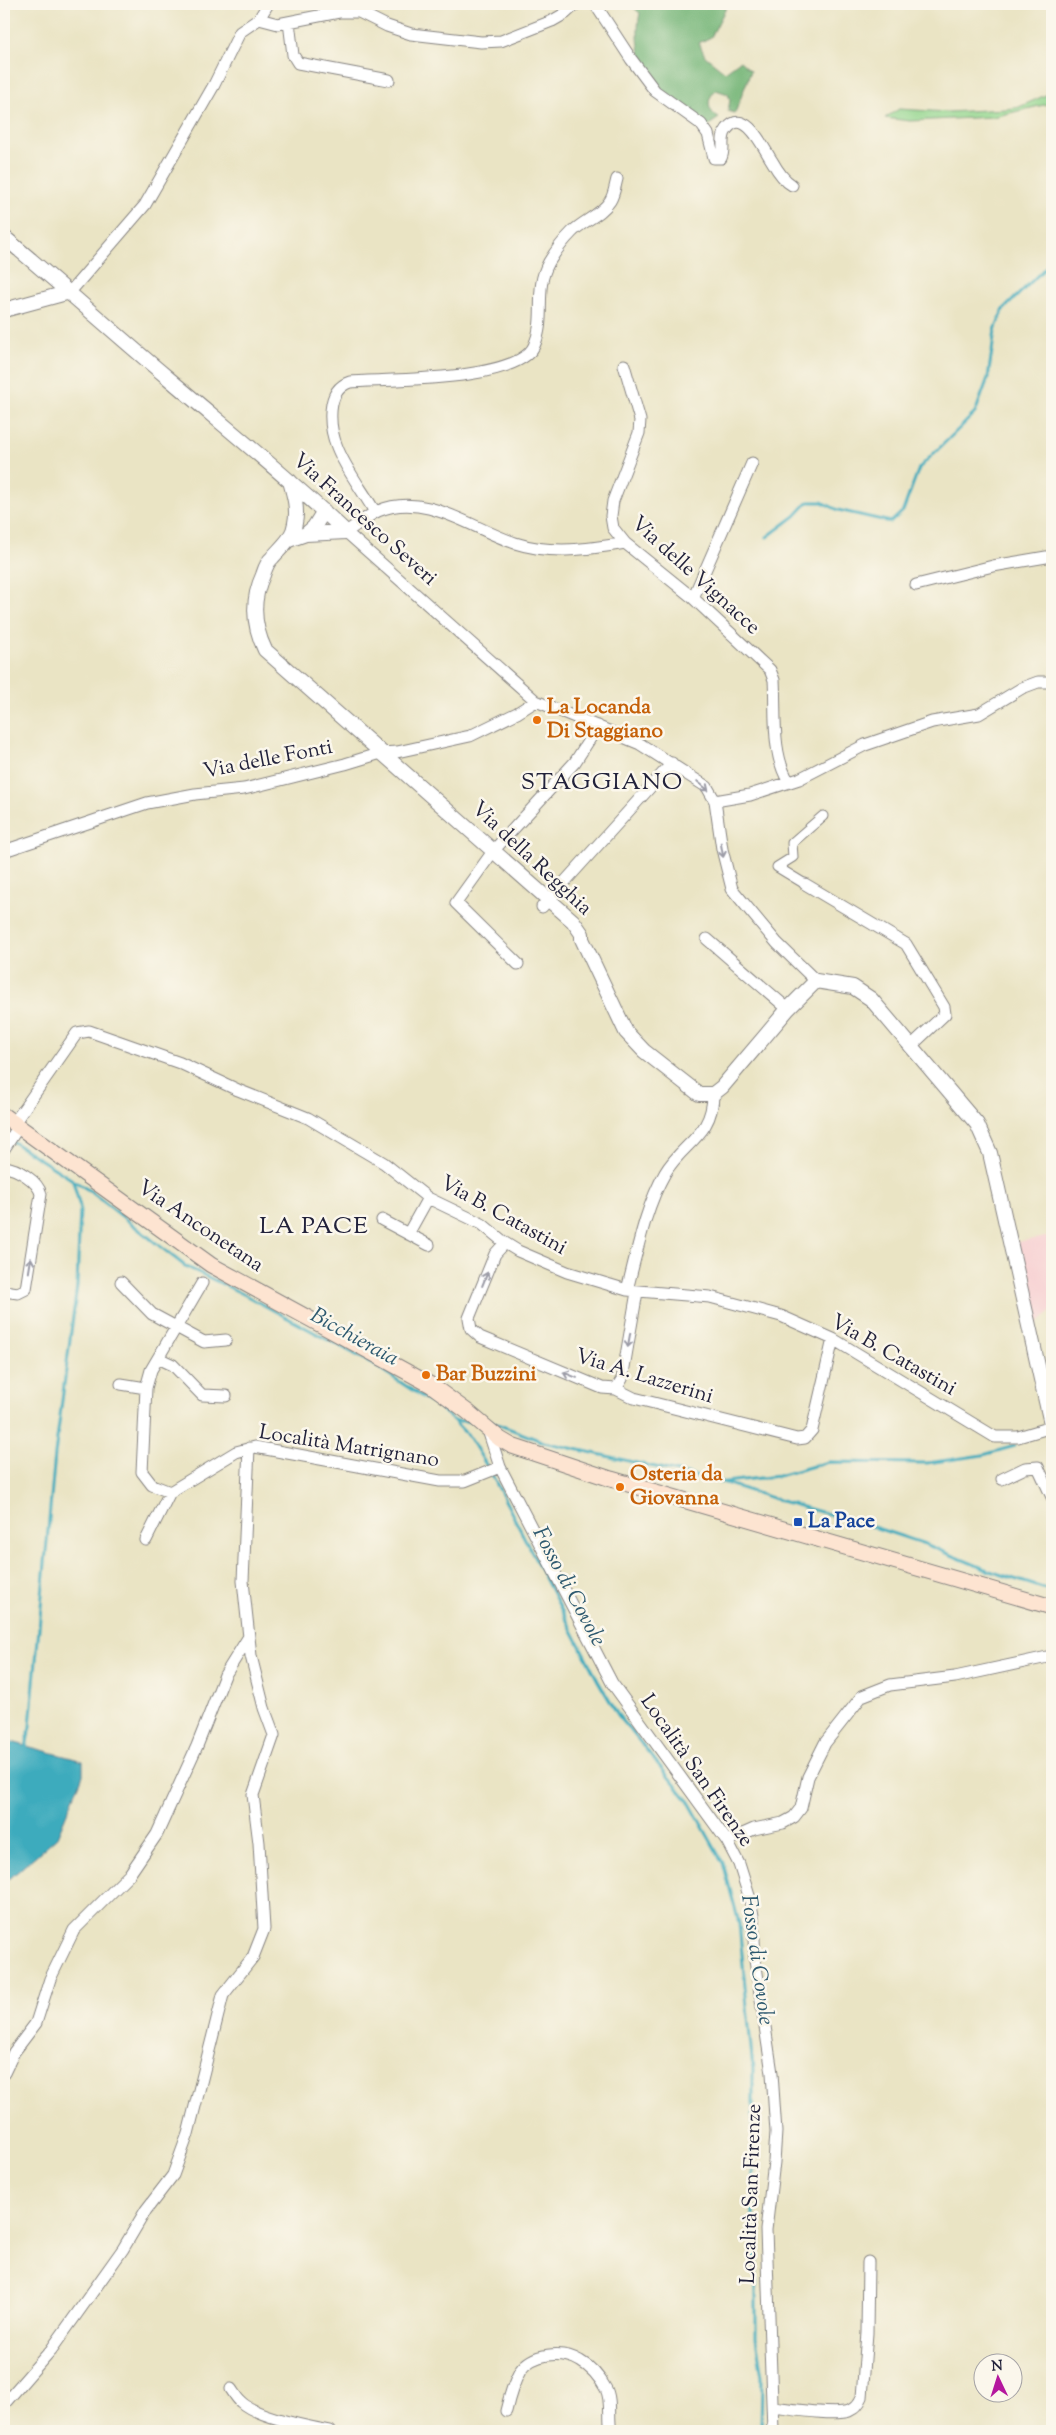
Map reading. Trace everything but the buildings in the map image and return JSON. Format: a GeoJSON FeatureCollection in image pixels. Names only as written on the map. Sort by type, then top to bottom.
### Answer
{"type":"FeatureCollection","features":[{"type":"Feature","properties":{"kind":"main road","name":"Via Anconetana"},"geometry":{"type":"LineString","coordinates":[[13,1124],[212,1266],[431,1385],[468,1412],[500,1439],[524,1451],[611,1479],[1052,1607]]}},
{"type":"Feature","properties":{"kind":"street"},"geometry":{"type":"LineString","coordinates":[[4,310],[70,292],[145,205],[214,85],[240,32],[259,19],[268,4]]}},
{"type":"Feature","properties":{"kind":"street"},"geometry":{"type":"LineString","coordinates":[[259,19],[278,24],[339,12],[359,12],[387,26],[411,34],[473,42],[495,42],[552,21],[566,13],[576,4]]}},
{"type":"Feature","properties":{"kind":"street"},"geometry":{"type":"LineString","coordinates":[[595,4],[631,59],[655,91],[686,116],[701,124],[708,134],[714,158],[721,158],[723,155],[723,136],[727,128],[734,124],[742,124],[758,135],[783,178],[792,185]]}},
{"type":"Feature","properties":{"kind":"street"},"geometry":{"type":"LineString","coordinates":[[289,22],[293,54],[298,63],[389,80]]}},
{"type":"Feature","properties":{"kind":"street"},"geometry":{"type":"LineString","coordinates":[[376,512],[337,447],[332,426],[332,405],[335,392],[341,385],[350,382],[484,373],[518,362],[532,349],[538,333],[541,322],[540,281],[544,271],[572,232],[596,215],[610,201],[617,179]]}},
{"type":"Feature","properties":{"kind":"street","name":"Via Francesco Severi"},"geometry":{"type":"LineString","coordinates":[[4,237],[320,507],[536,701],[565,715],[598,726],[640,744],[707,787],[715,802]]}},
{"type":"Feature","properties":{"kind":"street","name":"Via delle Vignacce"},"geometry":{"type":"LineString","coordinates":[[624,365],[640,420],[639,433],[613,501],[611,516],[613,528],[625,543],[693,598],[770,670],[774,680],[779,756],[783,773],[789,782]]}},
{"type":"Feature","properties":{"kind":"street"},"geometry":{"type":"LineString","coordinates":[[693,598],[752,463]]}},
{"type":"Feature","properties":{"kind":"street","name":"Via della Regghia"},"geometry":{"type":"LineString","coordinates":[[290,481],[296,503],[295,524],[289,540],[270,560],[257,588],[254,609],[257,633],[265,650],[494,850],[546,903],[573,921],[582,934],[582,939],[626,1032],[644,1052],[690,1088],[699,1094],[713,1094]]}},
{"type":"Feature","properties":{"kind":"street"},"geometry":{"type":"LineString","coordinates":[[346,532],[376,512],[399,506],[429,508],[516,543],[536,548],[581,550],[625,543]]}},
{"type":"Feature","properties":{"kind":"street"},"geometry":{"type":"LineString","coordinates":[[306,534],[314,527],[320,507]]}},
{"type":"Feature","properties":{"kind":"street","name":"Via della Regghia"},"geometry":{"type":"LineString","coordinates":[[295,524],[320,507]]}},
{"type":"Feature","properties":{"kind":"street","name":"Via della Regghia"},"geometry":{"type":"LineString","coordinates":[[289,540],[306,534],[346,532]]}},
{"type":"Feature","properties":{"kind":"street"},"geometry":{"type":"LineString","coordinates":[[916,585],[993,566],[1052,556]]}},
{"type":"Feature","properties":{"kind":"street"},"geometry":{"type":"LineString","coordinates":[[1052,682],[1038,682],[1022,688],[979,714],[932,722],[872,742],[789,782],[750,795],[715,802],[722,849],[732,889],[777,943],[816,981],[852,987],[871,999],[976,1124],[990,1152],[1052,1427]]}},
{"type":"Feature","properties":{"kind":"street","name":"Via delle Fonti"},"geometry":{"type":"LineString","coordinates":[[4,851],[148,803],[195,794],[244,789],[382,753],[397,752],[470,736],[517,714],[536,701]]}},
{"type":"Feature","properties":{"kind":"street"},"geometry":{"type":"LineString","coordinates":[[518,964],[456,904],[494,850],[575,762],[598,726]]}},
{"type":"Feature","properties":{"kind":"street"},"geometry":{"type":"LineString","coordinates":[[546,903],[672,763]]}},
{"type":"Feature","properties":{"kind":"street"},"geometry":{"type":"LineString","coordinates":[[823,816],[792,843],[793,856],[777,867],[906,944],[944,1007],[945,1014],[910,1047]]}},
{"type":"Feature","properties":{"kind":"street"},"geometry":{"type":"LineString","coordinates":[[707,939],[788,1009]]}},
{"type":"Feature","properties":{"kind":"street"},"geometry":{"type":"LineString","coordinates":[[616,1389],[622,1379],[638,1247],[665,1174],[676,1158],[698,1139],[709,1122],[713,1107],[713,1094],[722,1087],[788,1009],[816,981]]}},
{"type":"Feature","properties":{"kind":"street","name":"Via B. Catastini"},"geometry":{"type":"LineString","coordinates":[[5,1147],[13,1124],[77,1033],[89,1031],[180,1063],[238,1090],[308,1118],[384,1163],[428,1198],[482,1224],[505,1243],[567,1272],[632,1291],[710,1297],[744,1304],[781,1316],[833,1340],[995,1438],[1018,1437],[1052,1427]]}},
{"type":"Feature","properties":{"kind":"street"},"geometry":{"type":"LineString","coordinates":[[4,1167],[11,1168],[36,1183],[41,1194],[26,1289],[18,1293],[4,1291]]}},
{"type":"Feature","properties":{"kind":"street"},"geometry":{"type":"LineString","coordinates":[[408,1234],[428,1198]]}},
{"type":"Feature","properties":{"kind":"street"},"geometry":{"type":"LineString","coordinates":[[382,1220],[429,1245]]}},
{"type":"Feature","properties":{"kind":"street","name":"Via A. Lazzerini"},"geometry":{"type":"LineString","coordinates":[[505,1243],[495,1254],[469,1318],[471,1329],[480,1337],[602,1388],[616,1389],[634,1398],[772,1434],[802,1439],[808,1436],[812,1430],[833,1340]]}},
{"type":"Feature","properties":{"kind":"street"},"geometry":{"type":"LineString","coordinates":[[146,1540],[170,1492],[152,1485],[142,1472],[146,1388],[151,1370],[212,1266]]}},
{"type":"Feature","properties":{"kind":"street"},"geometry":{"type":"LineString","coordinates":[[121,1282],[152,1314],[204,1342],[226,1340]]}},
{"type":"Feature","properties":{"kind":"street"},"geometry":{"type":"LineString","coordinates":[[158,1358],[173,1365],[202,1395],[226,1396]]}},
{"type":"Feature","properties":{"kind":"street"},"geometry":{"type":"LineString","coordinates":[[121,1384],[146,1388]]}},
{"type":"Feature","properties":{"kind":"street","name":"Località San Firenze"},"geometry":{"type":"LineString","coordinates":[[488,1430],[497,1468],[612,1683],[727,1841],[739,1864],[750,1898],[754,1916],[755,1960],[772,2073],[775,2147],[766,2230],[773,2431]]}},
{"type":"Feature","properties":{"kind":"street"},"geometry":{"type":"LineString","coordinates":[[4,2404],[51,2350],[123,2249],[146,2210],[173,2175],[188,2134],[223,1995],[253,1958],[264,1929],[254,1795],[274,1735],[264,1708],[248,1638],[243,1581],[249,1448]]}},
{"type":"Feature","properties":{"kind":"street","name":"Località Matrignano"},"geometry":{"type":"LineString","coordinates":[[170,1492],[224,1458],[249,1448],[265,1448],[440,1482],[454,1482],[480,1476],[497,1468]]}},
{"type":"Feature","properties":{"kind":"street"},"geometry":{"type":"LineString","coordinates":[[1002,1479],[1025,1468],[1038,1467],[1052,1497]]}},
{"type":"Feature","properties":{"kind":"street"},"geometry":{"type":"LineString","coordinates":[[4,2073],[14,2052],[36,2023],[50,1979],[74,1930],[129,1875],[157,1834],[197,1746],[225,1675],[248,1638]]}},
{"type":"Feature","properties":{"kind":"street"},"geometry":{"type":"LineString","coordinates":[[727,1841],[754,1830],[784,1823],[794,1817],[800,1808],[808,1777],[825,1743],[862,1696],[890,1685],[964,1675],[1052,1656]]}},
{"type":"Feature","properties":{"kind":"street"},"geometry":{"type":"LineString","coordinates":[[773,2408],[840,2412],[854,2408],[859,2404],[862,2397],[867,2333],[868,2262]]}},
{"type":"Feature","properties":{"kind":"street"},"geometry":{"type":"LineString","coordinates":[[506,2411],[511,2390],[521,2370],[534,2359],[546,2355],[564,2355],[580,2360],[596,2374],[608,2392],[611,2431]]}},
{"type":"Feature","properties":{"kind":"street"},"geometry":{"type":"LineString","coordinates":[[231,2389],[241,2402],[253,2409],[290,2423],[330,2431]]}},
{"type":"Feature","properties":{"kind":"shaded area"},"geometry":{"type":"Polygon","coordinates":[[[1052,1236],[1052,1310],[1035,1325],[1016,1242],[1052,1236]]]}},
{"type":"Feature","properties":{"kind":"green space"},"geometry":{"type":"Polygon","coordinates":[[[629,4],[728,4],[711,37],[699,43],[705,56],[725,72],[740,61],[751,71],[735,113],[728,111],[730,100],[728,94],[716,90],[709,101],[709,105],[712,112],[719,118],[706,127],[659,90],[649,77],[642,59],[638,40],[640,13],[629,4]]]}},
{"type":"Feature","properties":{"kind":"green space"},"geometry":{"type":"Polygon","coordinates":[[[1052,94],[1052,103],[993,117],[910,121],[885,118],[899,109],[947,112],[1006,109],[1019,107],[1052,94]]]}},
{"type":"Feature","properties":{"kind":"water"},"geometry":{"type":"Polygon","coordinates":[[[4,1740],[83,1761],[83,1775],[57,1837],[7,1881],[4,1879],[4,1740]]]}},
{"type":"Feature","properties":{"kind":"waterway"},"geometry":{"type":"LineString","coordinates":[[767,537],[795,516],[808,502],[822,502],[838,510],[891,522],[903,511],[919,468],[975,413],[988,378],[995,330],[1003,310],[1052,261]]}},
{"type":"Feature","properties":{"kind":"waterway","name":"Bicchieraia"},"geometry":{"type":"LineString","coordinates":[[13,1142],[90,1191],[185,1266],[243,1294],[373,1364],[442,1410],[454,1421],[469,1421]]}},
{"type":"Feature","properties":{"kind":"waterway"},"geometry":{"type":"LineString","coordinates":[[26,1748],[30,1726],[55,1454],[77,1286],[80,1207],[73,1181]]}},
{"type":"Feature","properties":{"kind":"waterway"},"geometry":{"type":"LineString","coordinates":[[487,1420],[544,1442],[722,1482],[864,1524],[925,1544],[990,1571],[1052,1591]]}},
{"type":"Feature","properties":{"kind":"waterway","name":"Fosso di Covole"},"geometry":{"type":"LineString","coordinates":[[454,1421],[470,1438],[488,1468]]}},
{"type":"Feature","properties":{"kind":"waterway"},"geometry":{"type":"LineString","coordinates":[[725,1482],[778,1476],[828,1462],[927,1463],[983,1455],[1015,1446]]}},
{"type":"Feature","properties":{"kind":"waterway","name":"Fosso di Covole"},"geometry":{"type":"LineString","coordinates":[[491,1473],[598,1681],[618,1715],[689,1802],[723,1863],[739,1923],[753,2069],[753,2233],[756,2262],[756,2338],[762,2377],[761,2431]]}},
{"type":"Feature","properties":{"kind":"place","name":"La Locanda Di Staggiano"},"geometry":{"type":"Point","coordinates":[537,720]}},
{"type":"Feature","properties":{"kind":"place","name":"Bar Buzzini"},"geometry":{"type":"Point","coordinates":[426,1375]}},
{"type":"Feature","properties":{"kind":"place","name":"Osteria da Giovanna"},"geometry":{"type":"Point","coordinates":[620,1487]}},
{"type":"Feature","properties":{"kind":"place","name":"La Pace"},"geometry":{"type":"Point","coordinates":[798,1522]}},
{"type":"Feature","properties":{"kind":"district","name":"STAGGIANO"},"geometry":{"type":"Point","coordinates":[602,783]}},
{"type":"Feature","properties":{"kind":"district","name":"LA PACE"},"geometry":{"type":"Point","coordinates":[314,1227]}}]}
